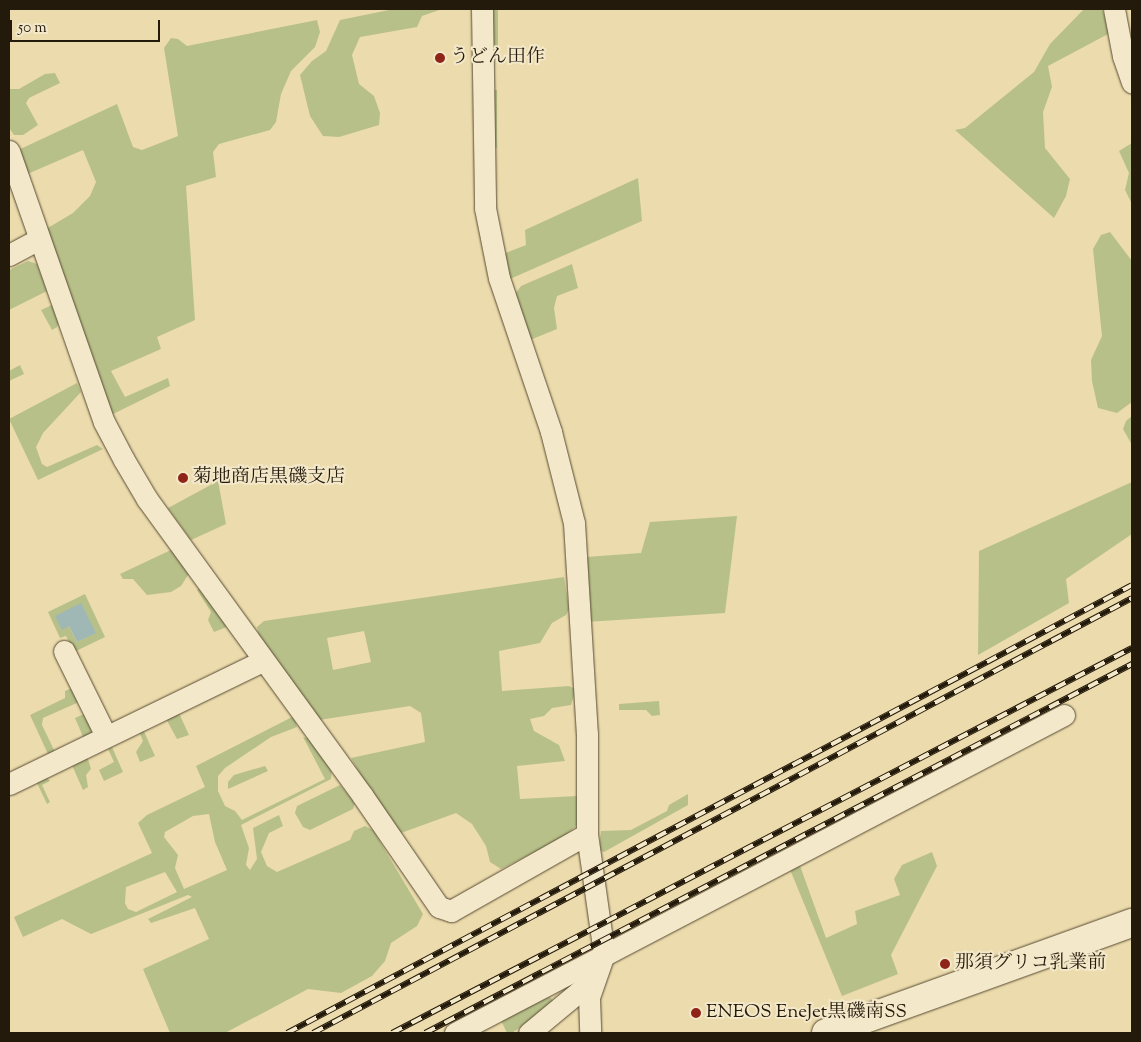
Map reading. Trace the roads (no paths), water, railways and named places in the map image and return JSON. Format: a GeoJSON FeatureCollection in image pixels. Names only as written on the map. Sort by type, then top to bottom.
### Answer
{"type":"FeatureCollection","features":[{"type":"Feature","properties":{"kind":"main road"},"geometry":{"type":"LineString","coordinates":[[826,1033],[1132,923]]}},
{"type":"Feature","properties":{"kind":"street"},"geometry":{"type":"LineString","coordinates":[[482,9],[485,208],[498,278],[551,432],[574,523],[587,733],[587,834],[604,954],[594,979],[588,1009],[590,1033]]}},
{"type":"Feature","properties":{"kind":"street"},"geometry":{"type":"LineString","coordinates":[[1114,9],[1123,56],[1132,82]]}},
{"type":"Feature","properties":{"kind":"street"},"geometry":{"type":"LineString","coordinates":[[9,151],[104,422],[124,460],[147,499],[262,661],[362,795],[438,908],[451,912],[587,834]]}},
{"type":"Feature","properties":{"kind":"street"},"geometry":{"type":"LineString","coordinates":[[9,255],[39,239]]}},
{"type":"Feature","properties":{"kind":"street"},"geometry":{"type":"LineString","coordinates":[[64,651],[106,736]]}},
{"type":"Feature","properties":{"kind":"street"},"geometry":{"type":"LineString","coordinates":[[9,782],[262,661]]}},
{"type":"Feature","properties":{"kind":"street"},"geometry":{"type":"LineString","coordinates":[[456,1033],[1064,715]]}},
{"type":"Feature","properties":{"kind":"street"},"geometry":{"type":"LineString","coordinates":[[529,1033],[594,979]]}},
{"type":"Feature","properties":{"kind":"water"},"geometry":{"type":"Polygon","coordinates":[[[81,603],[96,633],[77,642],[69,626],[62,630],[55,616],[81,603]]]}},
{"type":"Feature","properties":{"kind":"railway"},"geometry":{"type":"LineString","coordinates":[[287,1033],[1132,585]]}},
{"type":"Feature","properties":{"kind":"railway"},"geometry":{"type":"LineString","coordinates":[[313,1033],[1132,598]]}},
{"type":"Feature","properties":{"kind":"railway"},"geometry":{"type":"LineString","coordinates":[[392,1033],[1132,648]]}},
{"type":"Feature","properties":{"kind":"railway"},"geometry":{"type":"LineString","coordinates":[[425,1033],[1132,664]]}},
{"type":"Feature","properties":{"kind":"place","name":"うどん田作"},"geometry":{"type":"Point","coordinates":[440,58]}},
{"type":"Feature","properties":{"kind":"place","name":"菊地商店黒磯支店"},"geometry":{"type":"Point","coordinates":[183,478]}},
{"type":"Feature","properties":{"kind":"place","name":"那須グリコ乳業前"},"geometry":{"type":"Point","coordinates":[945,964]}},
{"type":"Feature","properties":{"kind":"place","name":"ENEOS EneJet黒磯南SS"},"geometry":{"type":"Point","coordinates":[696,1013]}}]}
